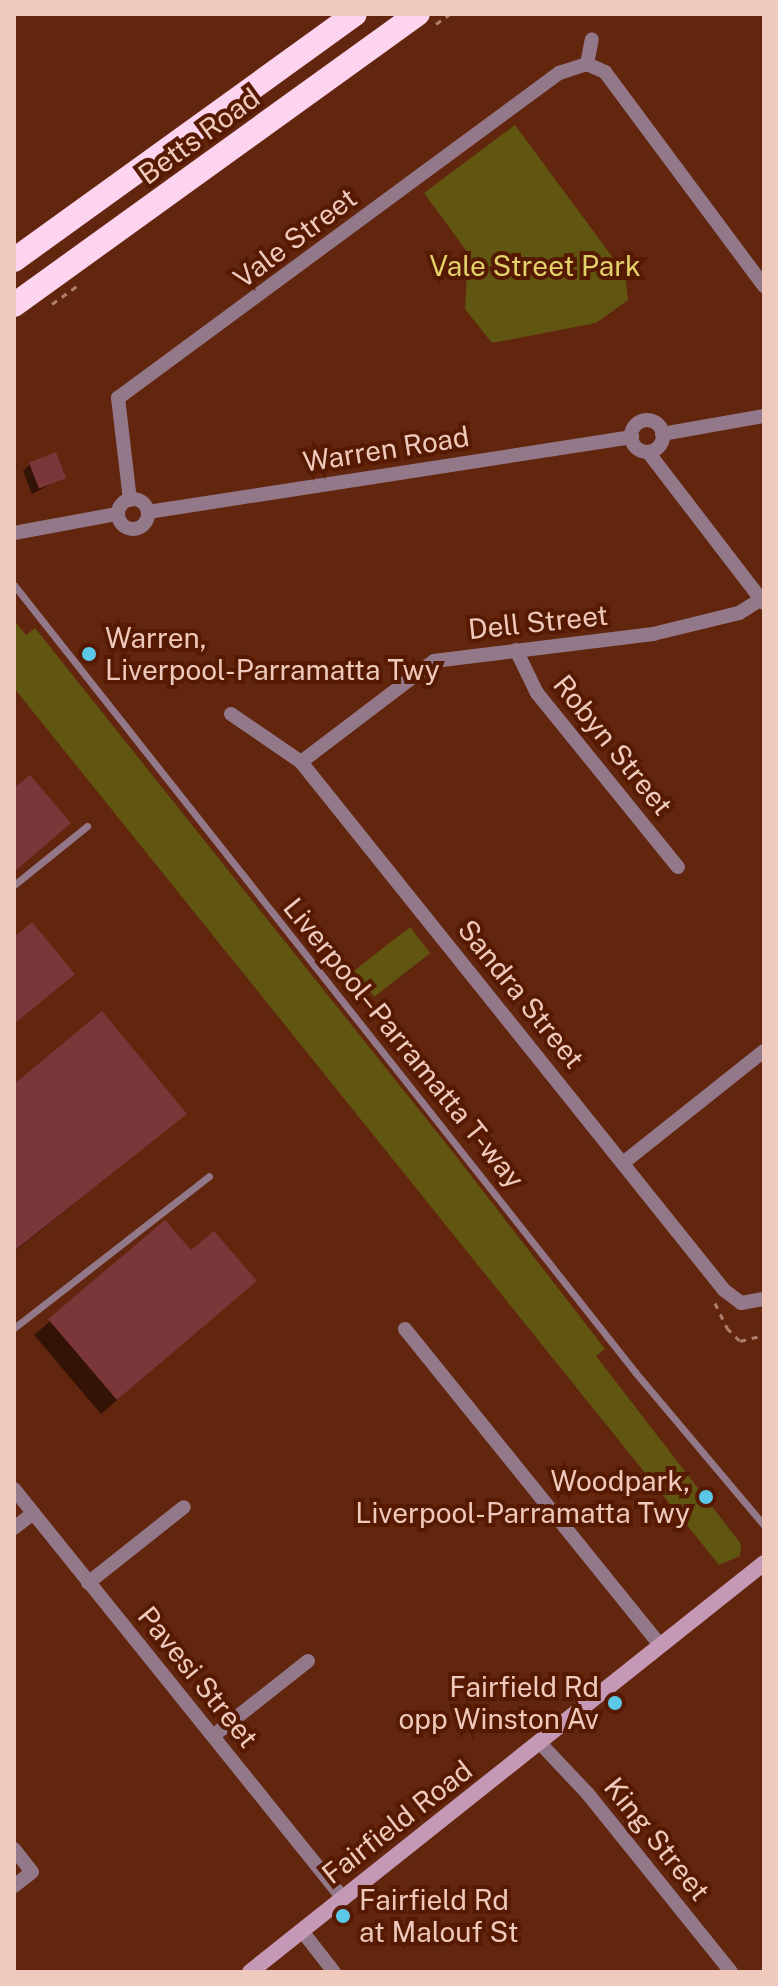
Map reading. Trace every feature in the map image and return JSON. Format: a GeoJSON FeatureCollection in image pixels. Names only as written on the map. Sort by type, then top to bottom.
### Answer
{"type":"FeatureCollection","features":[{"type":"Feature","properties":{"kind":"highway","name":"Betts Road"},"geometry":{"type":"LineString","coordinates":[[14,260],[355,14]]}},
{"type":"Feature","properties":{"kind":"highway","name":"Betts Road"},"geometry":{"type":"LineString","coordinates":[[14,305],[418,14]]}},
{"type":"Feature","properties":{"kind":"main road","name":"Fairfield Road"},"geometry":{"type":"LineString","coordinates":[[250,1972],[764,1563]]}},
{"type":"Feature","properties":{"kind":"street"},"geometry":{"type":"LineString","coordinates":[[592,39],[587,64],[605,72],[764,286]]}},
{"type":"Feature","properties":{"kind":"street","name":"Vale Street"},"geometry":{"type":"LineString","coordinates":[[130,500],[118,398],[559,73],[587,64]]}},
{"type":"Feature","properties":{"kind":"street"},"geometry":{"type":"LineString","coordinates":[[662,434],[764,416]]}},
{"type":"Feature","properties":{"kind":"street"},"geometry":{"type":"LineString","coordinates":[[648,452],[659,446],[662,434],[657,424],[644,421],[632,437],[638,449],[648,452],[762,601]]}},
{"type":"Feature","properties":{"kind":"street","name":"Warren Road"},"geometry":{"type":"LineString","coordinates":[[148,512],[632,437]]}},
{"type":"Feature","properties":{"kind":"street"},"geometry":{"type":"LineString","coordinates":[[14,533],[117,514],[130,500],[143,503],[148,512],[143,525],[135,529],[122,524],[117,514]]}},
{"type":"Feature","properties":{"kind":"street","name":"Dell Street"},"geometry":{"type":"LineString","coordinates":[[301,762],[423,666],[446,658],[653,634],[739,613],[762,601]]}},
{"type":"Feature","properties":{"kind":"street","name":"Robyn Street"},"geometry":{"type":"LineString","coordinates":[[516,650],[537,693],[678,867]]}},
{"type":"Feature","properties":{"kind":"street","name":"Sandra Street"},"geometry":{"type":"LineString","coordinates":[[231,714],[301,762],[732,1299],[751,1305],[764,1299]]}},
{"type":"Feature","properties":{"kind":"street"},"geometry":{"type":"LineString","coordinates":[[623,1163],[764,1051]]}},
{"type":"Feature","properties":{"kind":"street"},"geometry":{"type":"LineString","coordinates":[[405,1329],[660,1645]]}},
{"type":"Feature","properties":{"kind":"street","name":"Pavesi Street"},"geometry":{"type":"LineString","coordinates":[[14,1489],[343,1898]]}},
{"type":"Feature","properties":{"kind":"street"},"geometry":{"type":"LineString","coordinates":[[88,1583],[184,1507]]}},
{"type":"Feature","properties":{"kind":"street"},"geometry":{"type":"LineString","coordinates":[[14,1528],[33,1513]]}},
{"type":"Feature","properties":{"kind":"street"},"geometry":{"type":"LineString","coordinates":[[213,1736],[308,1661]]}},
{"type":"Feature","properties":{"kind":"street","name":"King Street"},"geometry":{"type":"LineString","coordinates":[[539,1742],[588,1794],[731,1972]]}},
{"type":"Feature","properties":{"kind":"street"},"geometry":{"type":"LineString","coordinates":[[14,1849],[32,1872],[14,1886]]}},
{"type":"Feature","properties":{"kind":"street"},"geometry":{"type":"LineString","coordinates":[[302,1931],[334,1972]]}},
{"type":"Feature","properties":{"kind":"lane","name":"Liverpool–Parramatta T-way"},"geometry":{"type":"LineString","coordinates":[[14,585],[635,1372],[764,1525]]}},
{"type":"Feature","properties":{"kind":"lane"},"geometry":{"type":"LineString","coordinates":[[14,885],[87,826]]}},
{"type":"Feature","properties":{"kind":"lane"},"geometry":{"type":"LineString","coordinates":[[14,1328],[209,1176]]}},
{"type":"Feature","properties":{"kind":"green space","name":"Vale Street Park"},"geometry":{"type":"Polygon","coordinates":[[[515,125],[625,274],[628,300],[596,323],[492,343],[465,309],[468,253],[424,193],[515,125]]]}},
{"type":"Feature","properties":{"kind":"green space"},"geometry":{"type":"Polygon","coordinates":[[[14,620],[26,635],[35,628],[452,1151],[605,1349],[596,1356],[741,1544],[740,1556],[719,1565],[14,688],[14,620]]]}},
{"type":"Feature","properties":{"kind":"green space"},"geometry":{"type":"Polygon","coordinates":[[[410,927],[430,953],[374,997],[354,971],[410,927]]]}},
{"type":"Feature","properties":{"kind":"building"},"geometry":{"type":"Polygon","coordinates":[[[56,452],[66,478],[39,489],[29,462],[56,452]]]}},
{"type":"Feature","properties":{"kind":"building"},"geometry":{"type":"Polygon","coordinates":[[[30,775],[71,823],[14,872],[14,788],[30,775]]]}},
{"type":"Feature","properties":{"kind":"building"},"geometry":{"type":"Polygon","coordinates":[[[32,922],[75,974],[14,1024],[14,937],[32,922]]]}},
{"type":"Feature","properties":{"kind":"building"},"geometry":{"type":"Polygon","coordinates":[[[102,1011],[187,1114],[14,1251],[14,1084],[102,1011]]]}},
{"type":"Feature","properties":{"kind":"building"},"geometry":{"type":"Polygon","coordinates":[[[165,1220],[191,1250],[214,1231],[257,1281],[117,1400],[48,1319],[165,1220]]]}},
{"type":"Feature","properties":{"kind":"place","name":"Warren, Liverpool-Parramatta Twy"},"geometry":{"type":"Point","coordinates":[89,654]}},
{"type":"Feature","properties":{"kind":"place","name":"Woodpark, Liverpool-Parramatta Twy"},"geometry":{"type":"Point","coordinates":[706,1497]}},
{"type":"Feature","properties":{"kind":"place","name":"Fairfield Rd opp Winston Av"},"geometry":{"type":"Point","coordinates":[615,1703]}},
{"type":"Feature","properties":{"kind":"place","name":"Fairfield Rd at Malouf St"},"geometry":{"type":"Point","coordinates":[343,1916]}}]}
